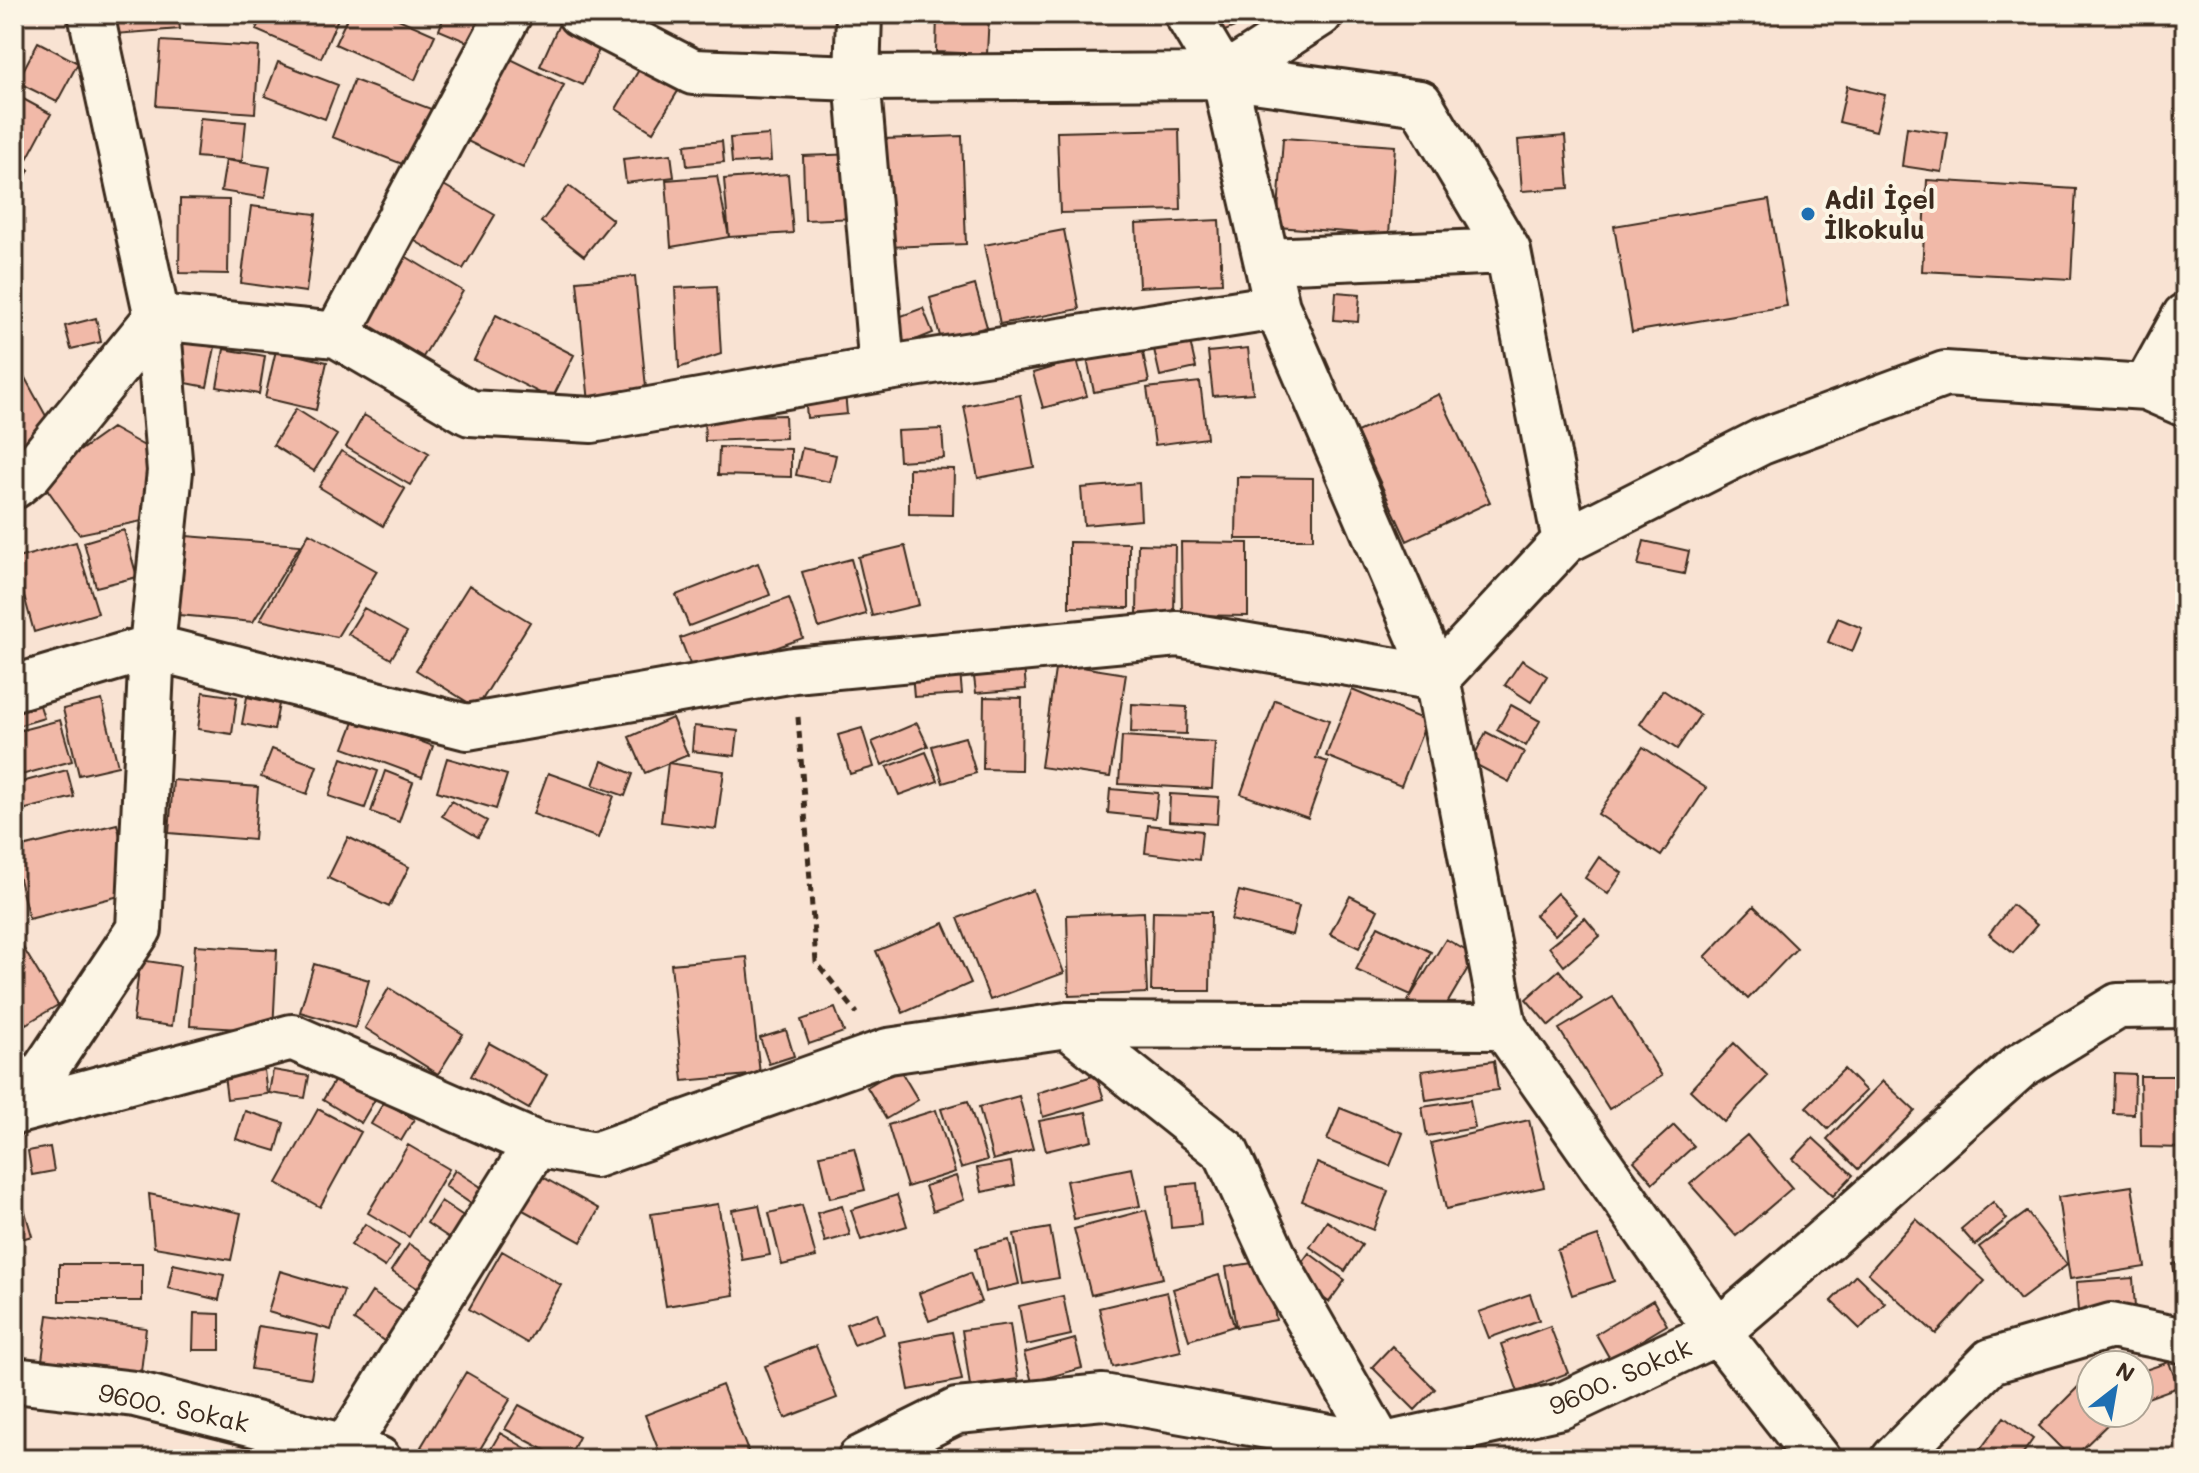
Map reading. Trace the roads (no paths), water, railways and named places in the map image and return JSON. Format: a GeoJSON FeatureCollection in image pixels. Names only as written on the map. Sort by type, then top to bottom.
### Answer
{"type":"FeatureCollection","features":[{"type":"Feature","properties":{"kind":"street"},"geometry":{"type":"LineString","coordinates":[[16,1111],[139,929],[152,647],[170,471],[157,317],[91,14]]}},
{"type":"Feature","properties":{"kind":"street"},"geometry":{"type":"LineString","coordinates":[[337,335],[509,14]]}},
{"type":"Feature","properties":{"kind":"street"},"geometry":{"type":"LineString","coordinates":[[580,14],[693,72],[857,78],[1224,76],[1420,103],[1508,251],[1565,541]]}},
{"type":"Feature","properties":{"kind":"street"},"geometry":{"type":"LineString","coordinates":[[859,14],[857,78],[882,369]]}},
{"type":"Feature","properties":{"kind":"street"},"geometry":{"type":"LineString","coordinates":[[1187,14],[1224,76],[1277,307],[1437,678],[1504,1027],[1718,1332],[1818,1459]]}},
{"type":"Feature","properties":{"kind":"street"},"geometry":{"type":"LineString","coordinates":[[1224,76],[1320,14]]}},
{"type":"Feature","properties":{"kind":"street"},"geometry":{"type":"LineString","coordinates":[[1267,261],[1508,251]]}},
{"type":"Feature","properties":{"kind":"street"},"geometry":{"type":"LineString","coordinates":[[157,317],[337,335],[470,413],[592,420],[882,369],[1277,307]]}},
{"type":"Feature","properties":{"kind":"street"},"geometry":{"type":"LineString","coordinates":[[2146,387],[2185,316]]}},
{"type":"Feature","properties":{"kind":"street"},"geometry":{"type":"LineString","coordinates":[[14,486],[30,473],[157,317]]}},
{"type":"Feature","properties":{"kind":"street"},"geometry":{"type":"LineString","coordinates":[[1437,678],[1565,541],[1761,442],[1945,374],[2146,387],[2185,404]]}},
{"type":"Feature","properties":{"kind":"street"},"geometry":{"type":"LineString","coordinates":[[14,688],[152,647],[467,727],[794,670],[1178,634],[1437,678]]}},
{"type":"Feature","properties":{"kind":"street","name":"9600. Sokak"},"geometry":{"type":"LineString","coordinates":[[860,1459],[957,1411],[1103,1397],[1381,1446],[1561,1406],[1718,1332],[2020,1066],[2118,1006],[2185,1005]]}},
{"type":"Feature","properties":{"kind":"street"},"geometry":{"type":"LineString","coordinates":[[16,1111],[292,1037],[536,1144],[595,1155],[888,1051],[1067,1025],[1504,1027]]}},
{"type":"Feature","properties":{"kind":"street"},"geometry":{"type":"LineString","coordinates":[[1067,1025],[1226,1152],[1280,1270],[1381,1446]]}},
{"type":"Feature","properties":{"kind":"street"},"geometry":{"type":"LineString","coordinates":[[362,1453],[536,1144]]}},
{"type":"Feature","properties":{"kind":"street"},"geometry":{"type":"LineString","coordinates":[[1894,1459],[1991,1361],[2111,1326],[2185,1341]]}},
{"type":"Feature","properties":{"kind":"street","name":"9600. Sokak"},"geometry":{"type":"LineString","coordinates":[[14,1380],[135,1394],[362,1453]]}},
{"type":"Feature","properties":{"kind":"place","name":"Adil İçel İlkokulu"},"geometry":{"type":"Point","coordinates":[1808,214]}}]}
